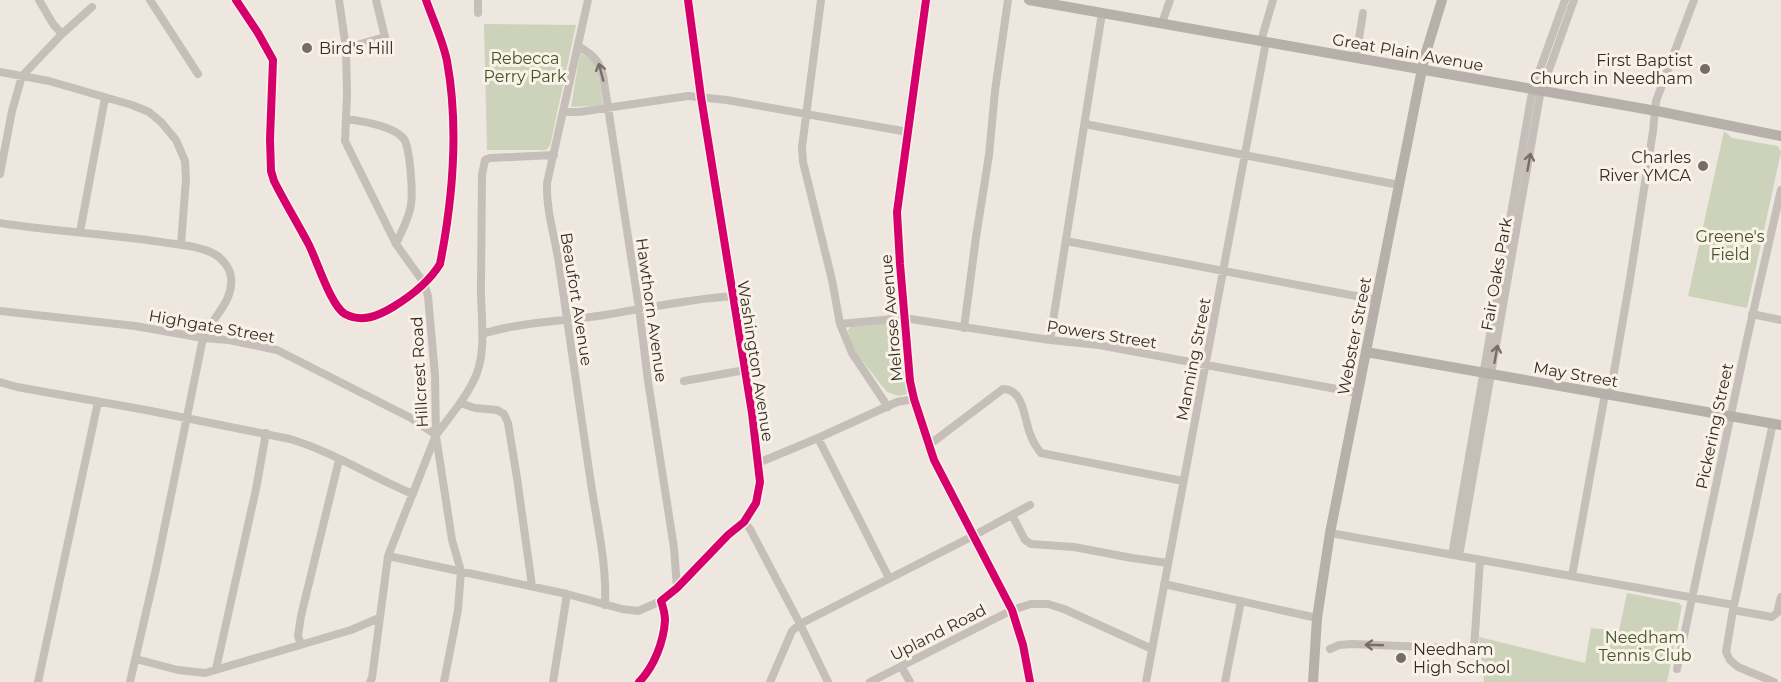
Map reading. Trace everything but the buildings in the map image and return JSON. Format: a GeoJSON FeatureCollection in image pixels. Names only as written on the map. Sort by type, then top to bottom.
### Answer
{"type":"FeatureCollection","features":[{"type":"Feature","properties":{"kind":"street"},"geometry":{"type":"LineString","coordinates":[[39,0],[52,24],[62,34]]}},
{"type":"Feature","properties":{"kind":"street"},"geometry":{"type":"LineString","coordinates":[[150,0],[198,74]]}},
{"type":"Feature","properties":{"kind":"street"},"geometry":{"type":"LineString","coordinates":[[236,0],[273,60],[270,139],[273,181],[310,248],[340,310],[359,318],[373,317],[408,297],[434,274],[440,264],[451,182],[453,134],[451,91],[446,59],[426,0]]}},
{"type":"Feature","properties":{"kind":"street","name":"Hillcrest Road"},"geometry":{"type":"LineString","coordinates":[[339,0],[346,48],[345,141],[396,244],[424,283],[428,296],[435,375],[436,435],[388,556],[370,682]]}},
{"type":"Feature","properties":{"kind":"street"},"geometry":{"type":"LineString","coordinates":[[346,48],[385,37],[376,0]]}},
{"type":"Feature","properties":{"kind":"street"},"geometry":{"type":"LineString","coordinates":[[478,0],[478,13]]}},
{"type":"Feature","properties":{"kind":"street","name":"Beaufort Avenue"},"geometry":{"type":"LineString","coordinates":[[588,0],[547,183],[547,195],[601,542],[606,589],[605,605]]}},
{"type":"Feature","properties":{"kind":"street","name":"Washington Avenue"},"geometry":{"type":"LineString","coordinates":[[661,601],[744,522],[756,503],[760,482],[688,0]]}},
{"type":"Feature","properties":{"kind":"street"},"geometry":{"type":"LineString","coordinates":[[820,0],[802,147],[803,162],[832,280],[840,324],[852,353],[888,407]]}},
{"type":"Feature","properties":{"kind":"street","name":"Melrose Avenue"},"geometry":{"type":"LineString","coordinates":[[926,0],[897,212],[910,381],[928,445],[948,489],[1012,610],[1023,645],[1030,682]]}},
{"type":"Feature","properties":{"kind":"street"},"geometry":{"type":"LineString","coordinates":[[964,328],[1008,0]]}},
{"type":"Feature","properties":{"kind":"street","name":"Great Plain Avenue"},"geometry":{"type":"LineString","coordinates":[[1029,0],[1083,5],[1102,13],[1655,111],[1781,136]]}},
{"type":"Feature","properties":{"kind":"street"},"geometry":{"type":"LineString","coordinates":[[1162,23],[1170,0]]}},
{"type":"Feature","properties":{"kind":"street","name":"Manning Street"},"geometry":{"type":"LineString","coordinates":[[1146,682],[1245,155],[1263,41],[1273,0]]}},
{"type":"Feature","properties":{"kind":"street","name":"Webster Street"},"geometry":{"type":"LineString","coordinates":[[1313,682],[1317,618],[1330,533],[1422,69],[1442,0]]}},
{"type":"Feature","properties":{"kind":"street"},"geometry":{"type":"LineString","coordinates":[[1572,576],[1630,279],[1658,95],[1694,0]]}},
{"type":"Feature","properties":{"kind":"street","name":"Fair Oaks Park"},"geometry":{"type":"LineString","coordinates":[[1456,556],[1537,90],[1570,1]]}},
{"type":"Feature","properties":{"kind":"street"},"geometry":{"type":"LineString","coordinates":[[0,174],[21,76],[92,7]]}},
{"type":"Feature","properties":{"kind":"street"},"geometry":{"type":"LineString","coordinates":[[1050,340],[1102,13]]}},
{"type":"Feature","properties":{"kind":"street"},"geometry":{"type":"LineString","coordinates":[[1356,58],[1363,13]]}},
{"type":"Feature","properties":{"kind":"street","name":"Hawthorn Avenue"},"geometry":{"type":"LineString","coordinates":[[578,46],[592,55],[601,66],[674,548],[677,588]]}},
{"type":"Feature","properties":{"kind":"street"},"geometry":{"type":"LineString","coordinates":[[0,72],[49,81],[105,98],[149,112],[161,122],[176,140],[185,161],[186,179],[181,245]]}},
{"type":"Feature","properties":{"kind":"street"},"geometry":{"type":"LineString","coordinates":[[564,112],[579,112],[687,96],[908,132]]}},
{"type":"Feature","properties":{"kind":"street"},"geometry":{"type":"LineString","coordinates":[[80,232],[105,98]]}},
{"type":"Feature","properties":{"kind":"street"},"geometry":{"type":"LineString","coordinates":[[346,119],[363,121],[391,130],[405,141],[410,158],[411,205],[396,244]]}},
{"type":"Feature","properties":{"kind":"street"},"geometry":{"type":"LineString","coordinates":[[1085,124],[1399,185]]}},
{"type":"Feature","properties":{"kind":"street"},"geometry":{"type":"LineString","coordinates":[[444,682],[458,610],[461,571],[452,540],[436,435],[460,403],[477,373],[480,359],[484,163],[485,159],[490,158],[554,155]]}},
{"type":"Feature","properties":{"kind":"street","name":"Pickering Street"},"geometry":{"type":"LineString","coordinates":[[1677,669],[1730,416],[1781,190]]}},
{"type":"Feature","properties":{"kind":"street"},"geometry":{"type":"LineString","coordinates":[[0,223],[181,245],[217,255],[226,264],[231,276],[231,291],[203,338],[188,418],[130,682]]}},
{"type":"Feature","properties":{"kind":"street"},"geometry":{"type":"LineString","coordinates":[[1066,241],[1377,300]]}},
{"type":"Feature","properties":{"kind":"street"},"geometry":{"type":"LineString","coordinates":[[482,334],[500,328],[733,296]]}},
{"type":"Feature","properties":{"kind":"street","name":"Highgate Street"},"geometry":{"type":"LineString","coordinates":[[0,311],[135,326],[203,338],[229,340],[285,353],[411,418],[436,435]]}},
{"type":"Feature","properties":{"kind":"street"},"geometry":{"type":"LineString","coordinates":[[1752,315],[1781,320]]}},
{"type":"Feature","properties":{"kind":"street","name":"Powers Street"},"geometry":{"type":"LineString","coordinates":[[840,324],[904,318],[1099,345],[1358,393]]}},
{"type":"Feature","properties":{"kind":"street","name":"May Street"},"geometry":{"type":"LineString","coordinates":[[1366,352],[1777,424]]}},
{"type":"Feature","properties":{"kind":"street"},"geometry":{"type":"LineString","coordinates":[[684,381],[745,370]]}},
{"type":"Feature","properties":{"kind":"street"},"geometry":{"type":"LineString","coordinates":[[0,382],[266,433],[309,445],[412,494]]}},
{"type":"Feature","properties":{"kind":"street"},"geometry":{"type":"LineString","coordinates":[[928,445],[1003,389],[1009,389],[1016,395],[1024,410],[1030,435],[1041,453],[1183,482]]}},
{"type":"Feature","properties":{"kind":"street"},"geometry":{"type":"LineString","coordinates":[[758,463],[897,402],[914,399]]}},
{"type":"Feature","properties":{"kind":"street"},"geometry":{"type":"LineString","coordinates":[[38,682],[98,402]]}},
{"type":"Feature","properties":{"kind":"street"},"geometry":{"type":"LineString","coordinates":[[460,403],[475,408],[497,410],[504,414],[508,423],[518,478],[532,586]]}},
{"type":"Feature","properties":{"kind":"street"},"geometry":{"type":"LineString","coordinates":[[1774,682],[1738,667],[1730,660],[1726,652],[1734,607],[1777,424]]}},
{"type":"Feature","properties":{"kind":"street"},"geometry":{"type":"LineString","coordinates":[[216,669],[254,500],[266,433]]}},
{"type":"Feature","properties":{"kind":"street"},"geometry":{"type":"LineString","coordinates":[[818,438],[889,578]]}},
{"type":"Feature","properties":{"kind":"street"},"geometry":{"type":"LineString","coordinates":[[301,644],[298,636],[301,616],[339,460]]}},
{"type":"Feature","properties":{"kind":"street"},"geometry":{"type":"LineString","coordinates":[[770,682],[792,631],[800,624],[1030,505]]}},
{"type":"Feature","properties":{"kind":"street"},"geometry":{"type":"LineString","coordinates":[[1012,515],[1025,540],[1031,544],[1074,547],[1168,563]]}},
{"type":"Feature","properties":{"kind":"street"},"geometry":{"type":"LineString","coordinates":[[744,522],[750,529],[800,624],[828,682]]}},
{"type":"Feature","properties":{"kind":"street"},"geometry":{"type":"LineString","coordinates":[[1330,533],[1691,597],[1772,617],[1777,613],[1781,597]]}},
{"type":"Feature","properties":{"kind":"street"},"geometry":{"type":"LineString","coordinates":[[388,556],[638,611],[661,601],[665,617],[664,630],[647,674],[639,682]]}},
{"type":"Feature","properties":{"kind":"street"},"geometry":{"type":"LineString","coordinates":[[1330,649],[1345,644],[1474,649],[1480,560]]}},
{"type":"Feature","properties":{"kind":"street"},"geometry":{"type":"LineString","coordinates":[[1164,584],[1317,618]]}},
{"type":"Feature","properties":{"kind":"street"},"geometry":{"type":"LineString","coordinates":[[553,682],[567,594]]}},
{"type":"Feature","properties":{"kind":"street"},"geometry":{"type":"LineString","coordinates":[[1225,682],[1241,601]]}},
{"type":"Feature","properties":{"kind":"street","name":"Upland Road"},"geometry":{"type":"LineString","coordinates":[[870,682],[1012,610],[1031,604],[1048,604],[1064,609],[1152,649]]}},
{"type":"Feature","properties":{"kind":"street"},"geometry":{"type":"LineString","coordinates":[[136,659],[178,670],[205,673],[351,630],[379,618]]}},
{"type":"Feature","properties":{"kind":"street"},"geometry":{"type":"LineString","coordinates":[[901,666],[910,682]]}},
{"type":"Feature","properties":{"kind":"green space","name":"Rebecca Perry Park"},"geometry":{"type":"Polygon","coordinates":[[[484,24],[576,25],[550,146],[546,150],[487,150],[484,24]]]}},
{"type":"Feature","properties":{"kind":"green space"},"geometry":{"type":"Polygon","coordinates":[[[580,53],[595,62],[603,105],[571,107],[580,53]]]}},
{"type":"Feature","properties":{"kind":"green space","name":"Greene's Field"},"geometry":{"type":"Polygon","coordinates":[[[1724,131],[1732,138],[1778,146],[1781,152],[1747,308],[1688,296],[1724,131]]]}},
{"type":"Feature","properties":{"kind":"green space"},"geometry":{"type":"Polygon","coordinates":[[[898,323],[902,327],[909,388],[907,394],[899,396],[887,392],[857,354],[848,330],[852,325],[898,323]]]}},
{"type":"Feature","properties":{"kind":"green space","name":"Needham Tennis Club"},"geometry":{"type":"Polygon","coordinates":[[[1627,593],[1679,603],[1682,606],[1667,682],[1484,682],[1479,637],[1585,663],[1591,628],[1619,631],[1627,593]]]}},
{"type":"Feature","properties":{"kind":"cycle path"},"geometry":{"type":"LineString","coordinates":[[236,0],[273,60],[270,139],[271,171],[274,181],[309,245],[335,302],[345,314],[358,318],[370,317],[393,307],[425,283],[440,264],[451,188],[453,111],[447,61],[426,0]]}},
{"type":"Feature","properties":{"kind":"cycle path"},"geometry":{"type":"LineString","coordinates":[[639,682],[654,661],[663,636],[665,618],[661,601],[744,522],[756,503],[760,482],[752,413],[701,97],[688,0]]}},
{"type":"Feature","properties":{"kind":"cycle path"},"geometry":{"type":"LineString","coordinates":[[926,0],[897,212],[910,381],[934,460],[1012,610],[1023,645],[1030,682]]}},
{"type":"Feature","properties":{"kind":"place","name":"Bird's Hill"},"geometry":{"type":"Point","coordinates":[307,48]}},
{"type":"Feature","properties":{"kind":"place","name":"First Baptist Church in Needham"},"geometry":{"type":"Point","coordinates":[1705,69]}},
{"type":"Feature","properties":{"kind":"place","name":"Charles River YMCA"},"geometry":{"type":"Point","coordinates":[1703,166]}},
{"type":"Feature","properties":{"kind":"place","name":"Needham High School"},"geometry":{"type":"Point","coordinates":[1401,658]}}]}
